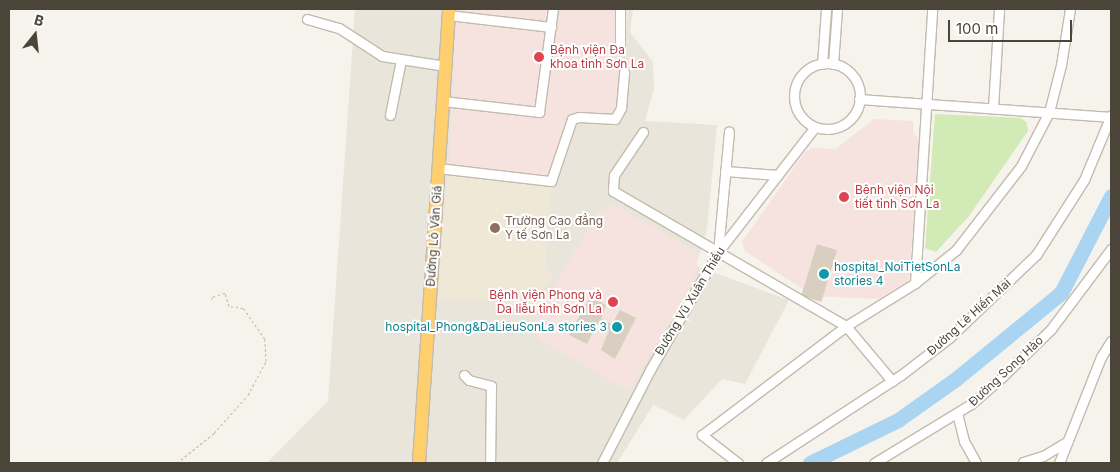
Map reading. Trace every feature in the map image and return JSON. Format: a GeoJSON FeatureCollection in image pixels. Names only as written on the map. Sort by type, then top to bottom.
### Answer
{"type":"FeatureCollection","features":[{"type":"Feature","properties":{"kind":"highway","name":"Đường Lò Văn Giá"},"geometry":{"type":"LineString","coordinates":[[418,463],[449,12]]}},
{"type":"Feature","properties":{"kind":"street"},"geometry":{"type":"LineString","coordinates":[[443,101],[539,112],[553,9]]}},
{"type":"Feature","properties":{"kind":"street"},"geometry":{"type":"LineString","coordinates":[[620,9],[620,49]]}},
{"type":"Feature","properties":{"kind":"street"},"geometry":{"type":"LineString","coordinates":[[822,64],[826,9]]}},
{"type":"Feature","properties":{"kind":"street"},"geometry":{"type":"LineString","coordinates":[[833,64],[837,9]]}},
{"type":"Feature","properties":{"kind":"street"},"geometry":{"type":"LineString","coordinates":[[915,283],[932,9]]}},
{"type":"Feature","properties":{"kind":"street"},"geometry":{"type":"LineString","coordinates":[[993,108],[999,9]]}},
{"type":"Feature","properties":{"kind":"street"},"geometry":{"type":"LineString","coordinates":[[738,463],[702,435],[846,326],[915,283],[962,242],[1021,166],[1049,112],[1070,9]]}},
{"type":"Feature","properties":{"kind":"street"},"geometry":{"type":"LineString","coordinates":[[449,12],[551,27]]}},
{"type":"Feature","properties":{"kind":"street"},"geometry":{"type":"LineString","coordinates":[[306,19],[339,28],[368,49],[401,60],[445,66]]}},
{"type":"Feature","properties":{"kind":"street"},"geometry":{"type":"LineString","coordinates":[[390,115],[401,60]]}},
{"type":"Feature","properties":{"kind":"street"},"geometry":{"type":"LineString","coordinates":[[822,64],[833,64],[852,75],[858,84],[859,99],[854,115],[846,123],[826,129],[815,127],[798,114],[794,93],[803,73],[822,64]]}},
{"type":"Feature","properties":{"kind":"street"},"geometry":{"type":"LineString","coordinates":[[438,168],[551,181],[572,119],[579,117],[615,119],[621,108],[624,72]]}},
{"type":"Feature","properties":{"kind":"street"},"geometry":{"type":"LineString","coordinates":[[859,99],[1111,116]]}},
{"type":"Feature","properties":{"kind":"street","name":"Đường Lê Hiến Mai"},"geometry":{"type":"LineString","coordinates":[[766,463],[892,381],[949,338],[1036,255],[1084,180],[1111,116]]}},
{"type":"Feature","properties":{"kind":"street","name":"Đường Vũ Xuân Thiều"},"geometry":{"type":"LineString","coordinates":[[602,463],[650,370],[718,252],[815,127]]}},
{"type":"Feature","properties":{"kind":"street"},"geometry":{"type":"LineString","coordinates":[[718,252],[729,130]]}},
{"type":"Feature","properties":{"kind":"street"},"geometry":{"type":"LineString","coordinates":[[643,132],[614,175],[612,191],[846,326],[892,381]]}},
{"type":"Feature","properties":{"kind":"street"},"geometry":{"type":"LineString","coordinates":[[724,171],[778,175]]}},
{"type":"Feature","properties":{"kind":"street","name":"Đường Song Hào"},"geometry":{"type":"LineString","coordinates":[[874,463],[972,404],[1051,329],[1111,250]]}},
{"type":"Feature","properties":{"kind":"street"},"geometry":{"type":"LineString","coordinates":[[1059,463],[1101,357],[1111,340]]}},
{"type":"Feature","properties":{"kind":"street"},"geometry":{"type":"LineString","coordinates":[[464,375],[469,380],[491,386],[490,463]]}},
{"type":"Feature","properties":{"kind":"street"},"geometry":{"type":"LineString","coordinates":[[957,413],[964,441],[976,463]]}},
{"type":"Feature","properties":{"kind":"street"},"geometry":{"type":"LineString","coordinates":[[1026,463],[1043,456],[1068,440]]}},
{"type":"Feature","properties":{"kind":"path"},"geometry":{"type":"LineString","coordinates":[[177,463],[214,433],[248,395],[266,361],[265,339],[243,308],[229,306],[225,293],[212,297],[212,300]]}},
{"type":"Feature","properties":{"kind":"shaded area"},"geometry":{"type":"Polygon","coordinates":[[[355,9],[633,9],[630,32],[653,62],[654,89],[645,121],[717,125],[707,229],[696,266],[789,300],[745,384],[722,379],[684,420],[653,405],[617,463],[267,463],[328,401],[355,9]]]}},
{"type":"Feature","properties":{"kind":"shaded area","name":"Bệnh viện Đa khoa tỉnh Sơn La"},"geometry":{"type":"Polygon","coordinates":[[[456,9],[629,9],[617,106],[613,114],[603,116],[571,114],[549,179],[449,166],[456,9]]]}},
{"type":"Feature","properties":{"kind":"shaded area","name":"Bệnh viện Nội tiết tỉnh Sơn La"},"geometry":{"type":"Polygon","coordinates":[[[875,119],[913,121],[914,134],[920,140],[909,280],[878,299],[813,296],[745,251],[742,242],[805,152],[813,148],[835,149],[875,119]]]}},
{"type":"Feature","properties":{"kind":"shaded area","name":"Trường Cao đẳng Y tế Sơn La"},"geometry":{"type":"Polygon","coordinates":[[[447,172],[551,187],[545,269],[553,275],[523,311],[496,301],[438,299],[447,172]]]}},
{"type":"Feature","properties":{"kind":"shaded area","name":"Bệnh viện Phong và Da liễu tỉnh Sơn La"},"geometry":{"type":"Polygon","coordinates":[[[614,205],[696,251],[698,264],[693,282],[629,391],[538,339],[534,323],[598,212],[614,205]]]}},
{"type":"Feature","properties":{"kind":"green space"},"geometry":{"type":"Polygon","coordinates":[[[935,114],[1021,118],[1027,123],[1028,131],[969,216],[936,252],[925,248],[935,114]]]}},
{"type":"Feature","properties":{"kind":"building","name":"hospital_NoiTietSonLa stories 4"},"geometry":{"type":"Polygon","coordinates":[[[817,244],[837,250],[821,302],[801,296],[817,244]]]}},
{"type":"Feature","properties":{"kind":"building","name":"hospital_Phong&DaLieuSonLa stories 3"},"geometry":{"type":"Polygon","coordinates":[[[590,297],[606,305],[601,319],[612,324],[620,310],[636,318],[615,359],[601,350],[609,330],[597,324],[587,344],[569,335],[590,297]]]}},
{"type":"Feature","properties":{"kind":"waterway"},"geometry":{"type":"LineString","coordinates":[[810,463],[898,420],[957,378],[1061,293],[1111,196]]}},
{"type":"Feature","properties":{"kind":"place","name":"Bệnh viện Đa khoa tỉnh Sơn La"},"geometry":{"type":"Point","coordinates":[539,57]}},
{"type":"Feature","properties":{"kind":"place","name":"Bệnh viện Nội tiết tỉnh Sơn La"},"geometry":{"type":"Point","coordinates":[844,197]}},
{"type":"Feature","properties":{"kind":"place","name":"Trường Cao đẳng Y tế Sơn La"},"geometry":{"type":"Point","coordinates":[495,228]}},
{"type":"Feature","properties":{"kind":"place","name":"hospital_NoiTietSonLa stories 4"},"geometry":{"type":"Point","coordinates":[824,274]}},
{"type":"Feature","properties":{"kind":"place","name":"Bệnh viện Phong và Da liễu tỉnh Sơn La"},"geometry":{"type":"Point","coordinates":[613,302]}},
{"type":"Feature","properties":{"kind":"place","name":"hospital_Phong&DaLieuSonLa stories 3"},"geometry":{"type":"Point","coordinates":[617,327]}}]}
